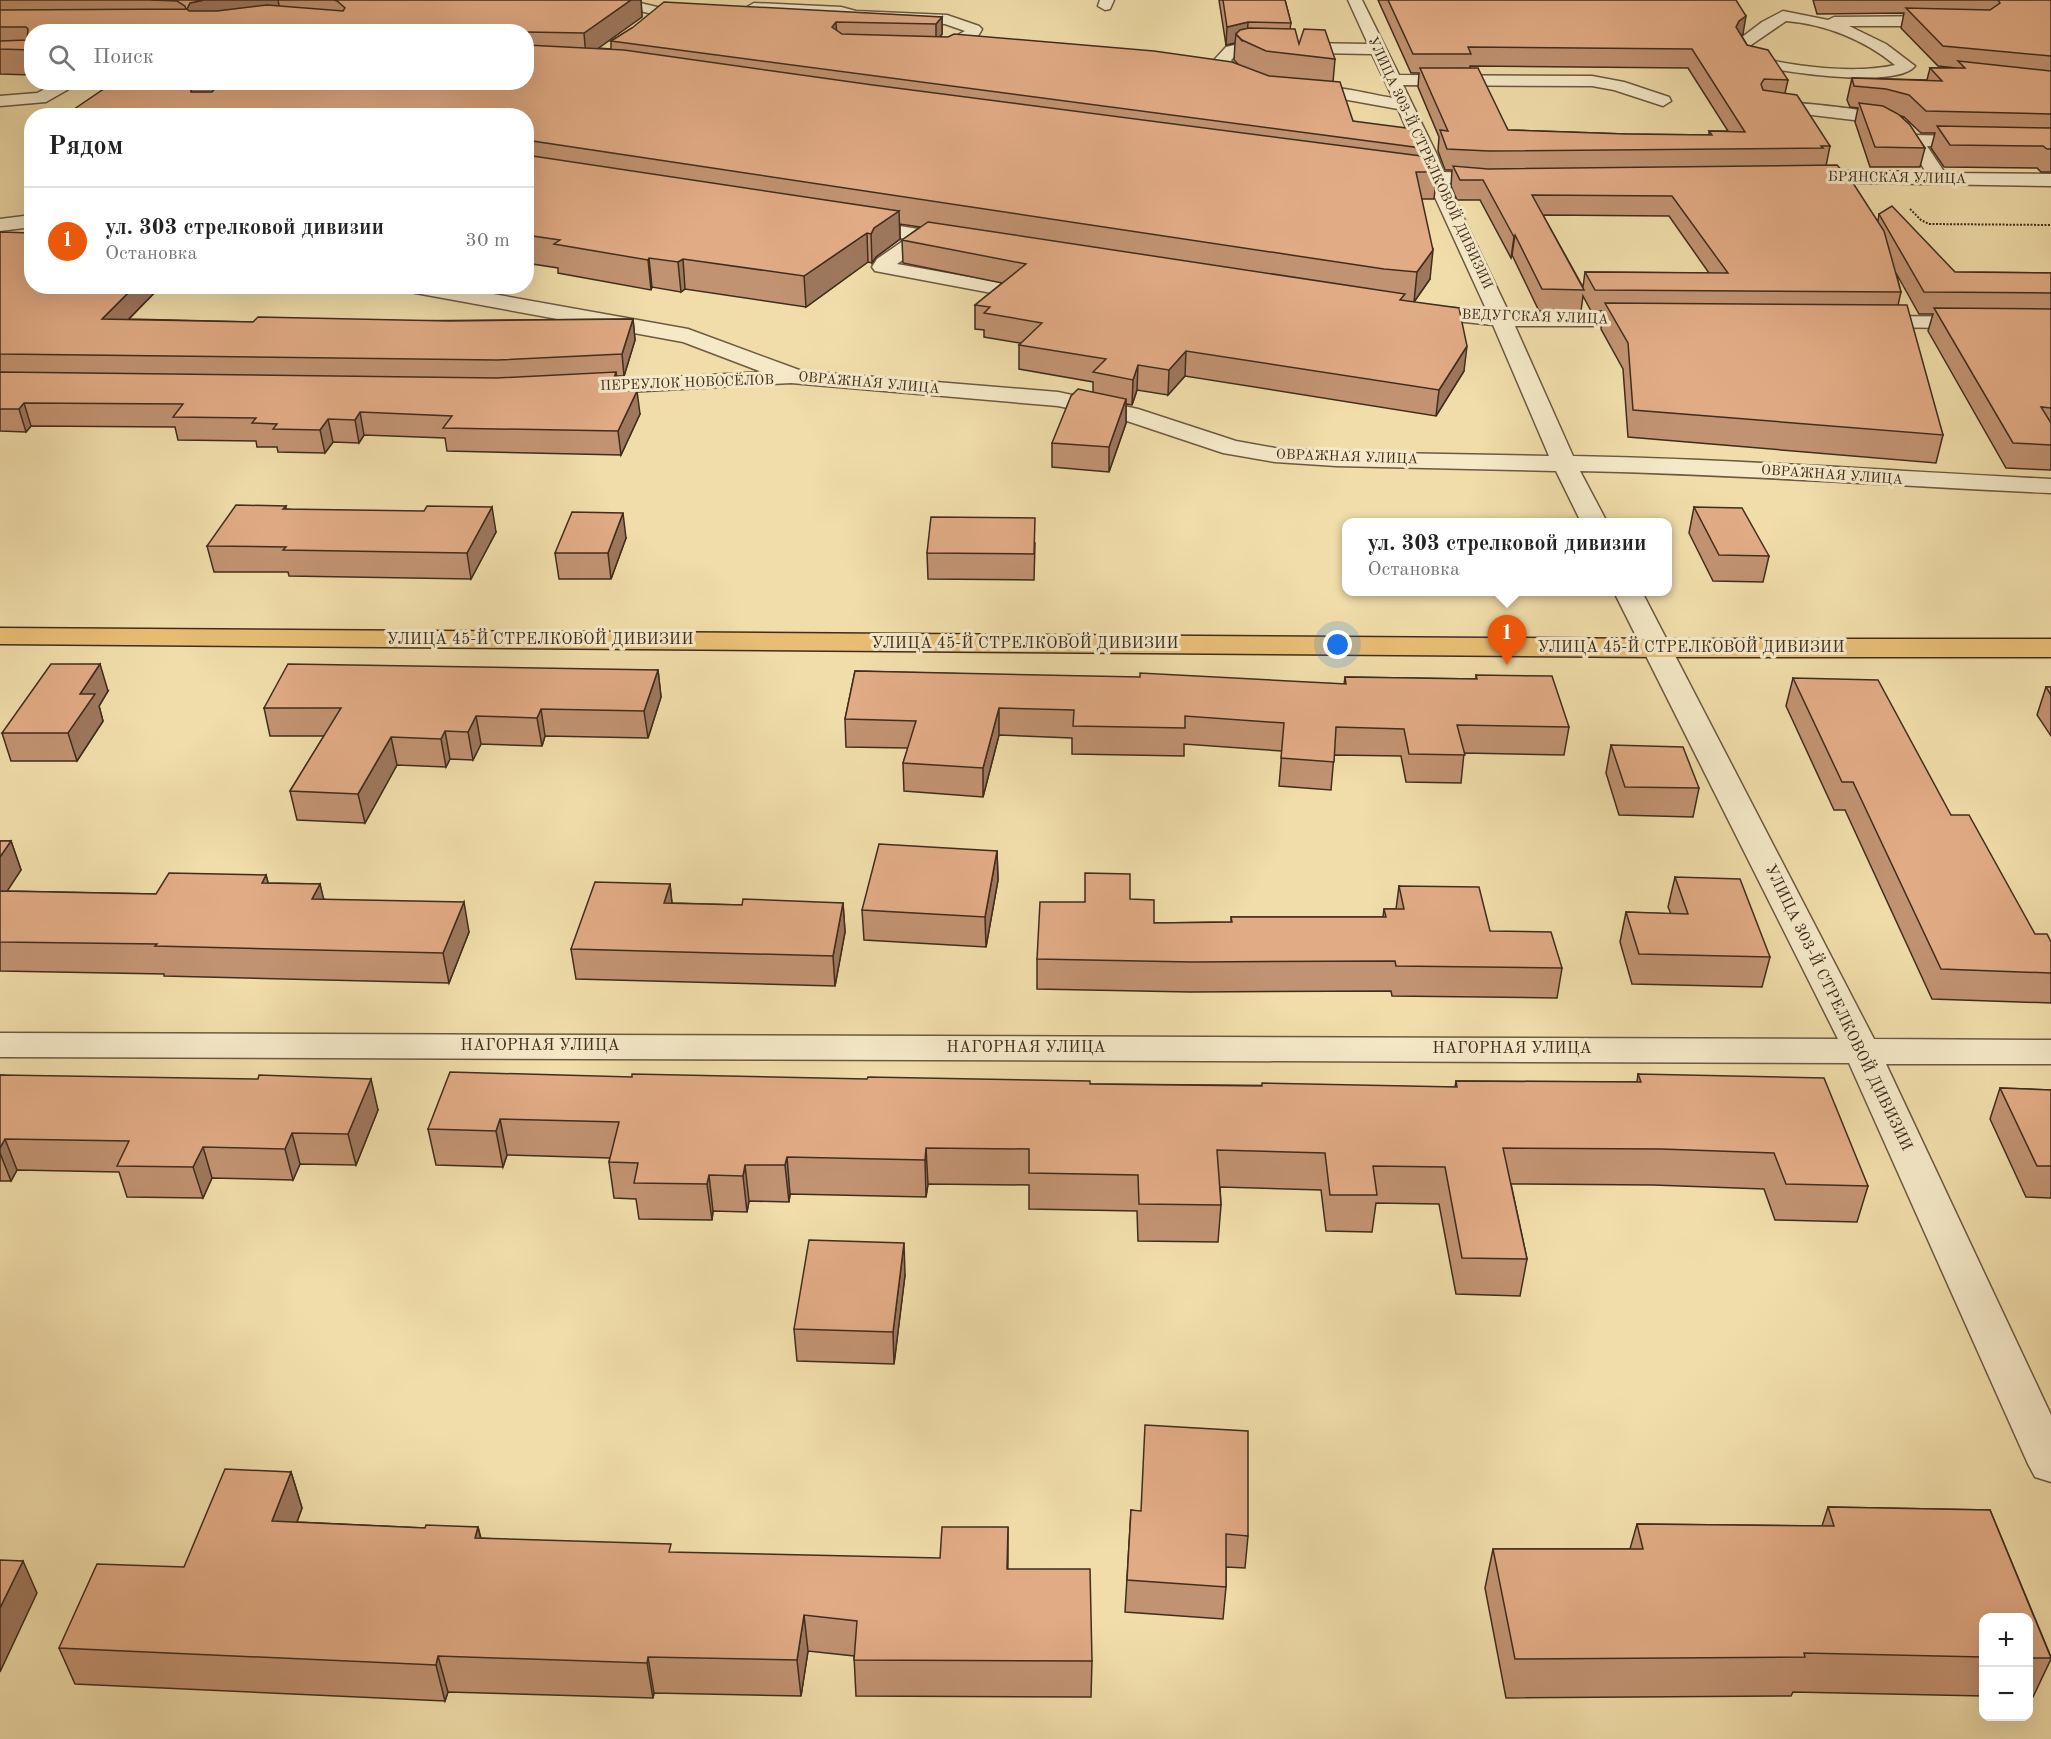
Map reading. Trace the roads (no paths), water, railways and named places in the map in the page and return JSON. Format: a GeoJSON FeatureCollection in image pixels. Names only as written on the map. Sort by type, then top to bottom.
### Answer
{"type":"FeatureCollection","features":[{"type":"Feature","properties":{"kind":"main road","name":"УЛИЦА 45-Й СТРЕЛКОВОЙ ДИВИЗИИ"},"geometry":{"type":"LineString","coordinates":[[0,636],[1657,648],[2051,648]]}},
{"type":"Feature","properties":{"kind":"street","name":"УЛИЦА 303-Й СТРЕЛКОВОЙ ДИВИЗИИ"},"geometry":{"type":"LineString","coordinates":[[1355,0],[1429,156],[1435,177],[1502,319],[1564,463],[1592,518]]}},
{"type":"Feature","properties":{"kind":"street"},"geometry":{"type":"LineString","coordinates":[[1793,0],[1796,16]]}},
{"type":"Feature","properties":{"kind":"street"},"geometry":{"type":"LineString","coordinates":[[576,4],[640,8],[661,12],[677,8]]}},
{"type":"Feature","properties":{"kind":"street"},"geometry":{"type":"LineString","coordinates":[[741,7],[832,10],[856,16],[947,20],[974,29],[972,34],[948,46],[917,49]]}},
{"type":"Feature","properties":{"kind":"street"},"geometry":{"type":"LineString","coordinates":[[644,26],[661,12]]}},
{"type":"Feature","properties":{"kind":"street"},"geometry":{"type":"LineString","coordinates":[[1902,70],[1907,66],[1892,53],[1840,28],[1796,16],[1784,16],[1767,25],[1743,44],[1751,60],[1790,69],[1922,72]]}},
{"type":"Feature","properties":{"kind":"street"},"geometry":{"type":"LineString","coordinates":[[1818,22],[1963,22]]}},
{"type":"Feature","properties":{"kind":"street"},"geometry":{"type":"LineString","coordinates":[[1377,49],[1247,47],[1232,50],[1223,58],[1230,71],[1274,88],[1346,94],[1404,105]]}},
{"type":"Feature","properties":{"kind":"street"},"geometry":{"type":"LineString","coordinates":[[1391,80],[1592,81],[1618,86],[1663,101]]}},
{"type":"Feature","properties":{"kind":"street"},"geometry":{"type":"LineString","coordinates":[[0,101],[40,98],[56,90]]}},
{"type":"Feature","properties":{"kind":"street"},"geometry":{"type":"LineString","coordinates":[[1767,105],[1881,118],[1897,123],[1915,140],[1939,178]]}},
{"type":"Feature","properties":{"kind":"street"},"geometry":{"type":"LineString","coordinates":[[1915,140],[2051,143]]}},
{"type":"Feature","properties":{"kind":"street"},"geometry":{"type":"LineString","coordinates":[[1377,170],[1435,177],[1510,180]]}},
{"type":"Feature","properties":{"kind":"street","name":"БРЯНСКАЯ УЛИЦА"},"geometry":{"type":"LineString","coordinates":[[1786,176],[2050,180]]}},
{"type":"Feature","properties":{"kind":"street"},"geometry":{"type":"LineString","coordinates":[[2048,202],[2034,187],[2050,180]]}},
{"type":"Feature","properties":{"kind":"street"},"geometry":{"type":"LineString","coordinates":[[0,225],[24,222]]}},
{"type":"Feature","properties":{"kind":"street"},"geometry":{"type":"LineString","coordinates":[[841,223],[970,243]]}},
{"type":"Feature","properties":{"kind":"street"},"geometry":{"type":"LineString","coordinates":[[923,236],[884,263],[882,267],[997,288]]}},
{"type":"Feature","properties":{"kind":"street","name":"ОВРАЖНАЯ УЛИЦА"},"geometry":{"type":"LineString","coordinates":[[454,294],[688,336],[798,378],[1058,399],[1130,414],[1232,448],[1275,455],[1336,459],[1694,466],[1853,477],[2051,486]]}},
{"type":"Feature","properties":{"kind":"street","name":"ВЕДУГСКАЯ УЛИЦА"},"geometry":{"type":"LineString","coordinates":[[1392,308],[1502,319],[1669,320]]}},
{"type":"Feature","properties":{"kind":"street"},"geometry":{"type":"LineString","coordinates":[[1848,321],[2051,323]]}},
{"type":"Feature","properties":{"kind":"street","name":"ПЕРЕУЛОК НОВОСЁЛОВ"},"geometry":{"type":"LineString","coordinates":[[548,389],[798,378]]}},
{"type":"Feature","properties":{"kind":"street","name":"УЛИЦА 303-Й СТРЕЛКОВОЙ ДИВИЗИИ"},"geometry":{"type":"LineString","coordinates":[[1631,596],[1863,1051],[2051,1464]]}},
{"type":"Feature","properties":{"kind":"street","name":"НАГОРНАЯ УЛИЦА"},"geometry":{"type":"LineString","coordinates":[[0,1045],[2051,1053]]}},
{"type":"Feature","properties":{"kind":"place","name":"ул. 303 стрелковой дивизии"},"geometry":{"type":"Point","coordinates":[1507,665]}}]}
